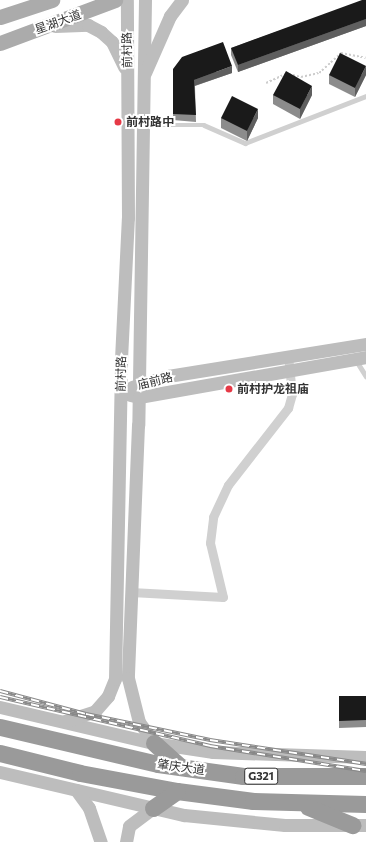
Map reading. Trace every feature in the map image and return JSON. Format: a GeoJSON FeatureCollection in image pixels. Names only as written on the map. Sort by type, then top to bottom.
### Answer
{"type":"FeatureCollection","features":[{"type":"Feature","properties":{"kind":"highway","name":"肇庆大道"},"geometry":{"type":"LineString","coordinates":[[0,727],[158,764],[243,776],[366,776]]}},
{"type":"Feature","properties":{"kind":"highway"},"geometry":{"type":"LineString","coordinates":[[154,743],[181,767]]}},
{"type":"Feature","properties":{"kind":"highway","name":"肇庆大道"},"geometry":{"type":"LineString","coordinates":[[0,753],[177,791],[302,804],[366,804]]}},
{"type":"Feature","properties":{"kind":"highway"},"geometry":{"type":"LineString","coordinates":[[153,787],[158,764]]}},
{"type":"Feature","properties":{"kind":"highway"},"geometry":{"type":"LineString","coordinates":[[153,808],[177,791]]}},
{"type":"Feature","properties":{"kind":"highway"},"geometry":{"type":"LineString","coordinates":[[302,804],[359,825]]}},
{"type":"Feature","properties":{"kind":"main road","name":"星湖大道"},"geometry":{"type":"LineString","coordinates":[[0,17],[52,0]]}},
{"type":"Feature","properties":{"kind":"main road","name":"星湖大道"},"geometry":{"type":"LineString","coordinates":[[0,43],[115,0]]}},
{"type":"Feature","properties":{"kind":"street","name":"前村路"},"geometry":{"type":"LineString","coordinates":[[65,721],[95,711],[108,696],[115,678],[121,392],[128,218],[127,0]]}},
{"type":"Feature","properties":{"kind":"street","name":"前村路"},"geometry":{"type":"LineString","coordinates":[[145,0],[142,78],[138,397],[128,678],[139,722],[154,743]]}},
{"type":"Feature","properties":{"kind":"street"},"geometry":{"type":"LineString","coordinates":[[142,78],[170,16],[182,0]]}},
{"type":"Feature","properties":{"kind":"street"},"geometry":{"type":"LineString","coordinates":[[41,28],[72,24],[88,25],[101,32],[120,56],[127,74]]}},
{"type":"Feature","properties":{"kind":"street","name":"庙前路"},"geometry":{"type":"LineString","coordinates":[[121,392],[138,397],[366,344]]}},
{"type":"Feature","properties":{"kind":"street","name":"庙前路"},"geometry":{"type":"LineString","coordinates":[[121,392],[138,383],[289,363],[361,358]]}},
{"type":"Feature","properties":{"kind":"street"},"geometry":{"type":"LineString","coordinates":[[131,592],[224,597],[210,543],[213,518],[228,486],[288,408],[292,394],[289,363]]}},
{"type":"Feature","properties":{"kind":"street"},"geometry":{"type":"LineString","coordinates":[[0,707],[154,743],[271,757],[366,757]]}},
{"type":"Feature","properties":{"kind":"street"},"geometry":{"type":"LineString","coordinates":[[0,772],[153,808],[240,822],[359,825]]}},
{"type":"Feature","properties":{"kind":"street"},"geometry":{"type":"LineString","coordinates":[[76,790],[89,808],[101,842]]}},
{"type":"Feature","properties":{"kind":"street"},"geometry":{"type":"LineString","coordinates":[[126,842],[129,826],[153,808]]}},
{"type":"Feature","properties":{"kind":"lane"},"geometry":{"type":"LineString","coordinates":[[142,124],[204,126],[245,143],[366,96]]}},
{"type":"Feature","properties":{"kind":"lane"},"geometry":{"type":"LineString","coordinates":[[361,358],[366,376]]}},
{"type":"Feature","properties":{"kind":"path"},"geometry":{"type":"LineString","coordinates":[[266,83],[283,74],[301,77],[319,73],[341,52],[366,58]]}},
{"type":"Feature","properties":{"kind":"building"},"geometry":{"type":"Polygon","coordinates":[[[362,0],[366,0],[366,19],[238,65],[231,48],[362,0]]]}},
{"type":"Feature","properties":{"kind":"building"},"geometry":{"type":"Polygon","coordinates":[[[223,42],[232,66],[194,80],[196,115],[173,114],[173,69],[182,57],[223,42]]]}},
{"type":"Feature","properties":{"kind":"building"},"geometry":{"type":"Polygon","coordinates":[[[340,53],[366,66],[355,88],[329,75],[340,53]]]}},
{"type":"Feature","properties":{"kind":"building"},"geometry":{"type":"Polygon","coordinates":[[[286,71],[312,86],[300,109],[273,95],[286,71]]]}},
{"type":"Feature","properties":{"kind":"building"},"geometry":{"type":"Polygon","coordinates":[[[232,96],[258,109],[247,131],[221,118],[232,96]]]}},
{"type":"Feature","properties":{"kind":"building"},"geometry":{"type":"Polygon","coordinates":[[[339,696],[366,696],[366,720],[339,721],[339,696]]]}},
{"type":"Feature","properties":{"kind":"railway"},"geometry":{"type":"LineString","coordinates":[[0,691],[86,714],[210,740],[366,764]]}},
{"type":"Feature","properties":{"kind":"railway"},"geometry":{"type":"LineString","coordinates":[[0,697],[210,746],[366,771]]}},
{"type":"Feature","properties":{"kind":"place","name":"前村路中"},"geometry":{"type":"Point","coordinates":[118,122]}},
{"type":"Feature","properties":{"kind":"place","name":"前村护龙祖庙"},"geometry":{"type":"Point","coordinates":[229,389]}}]}
